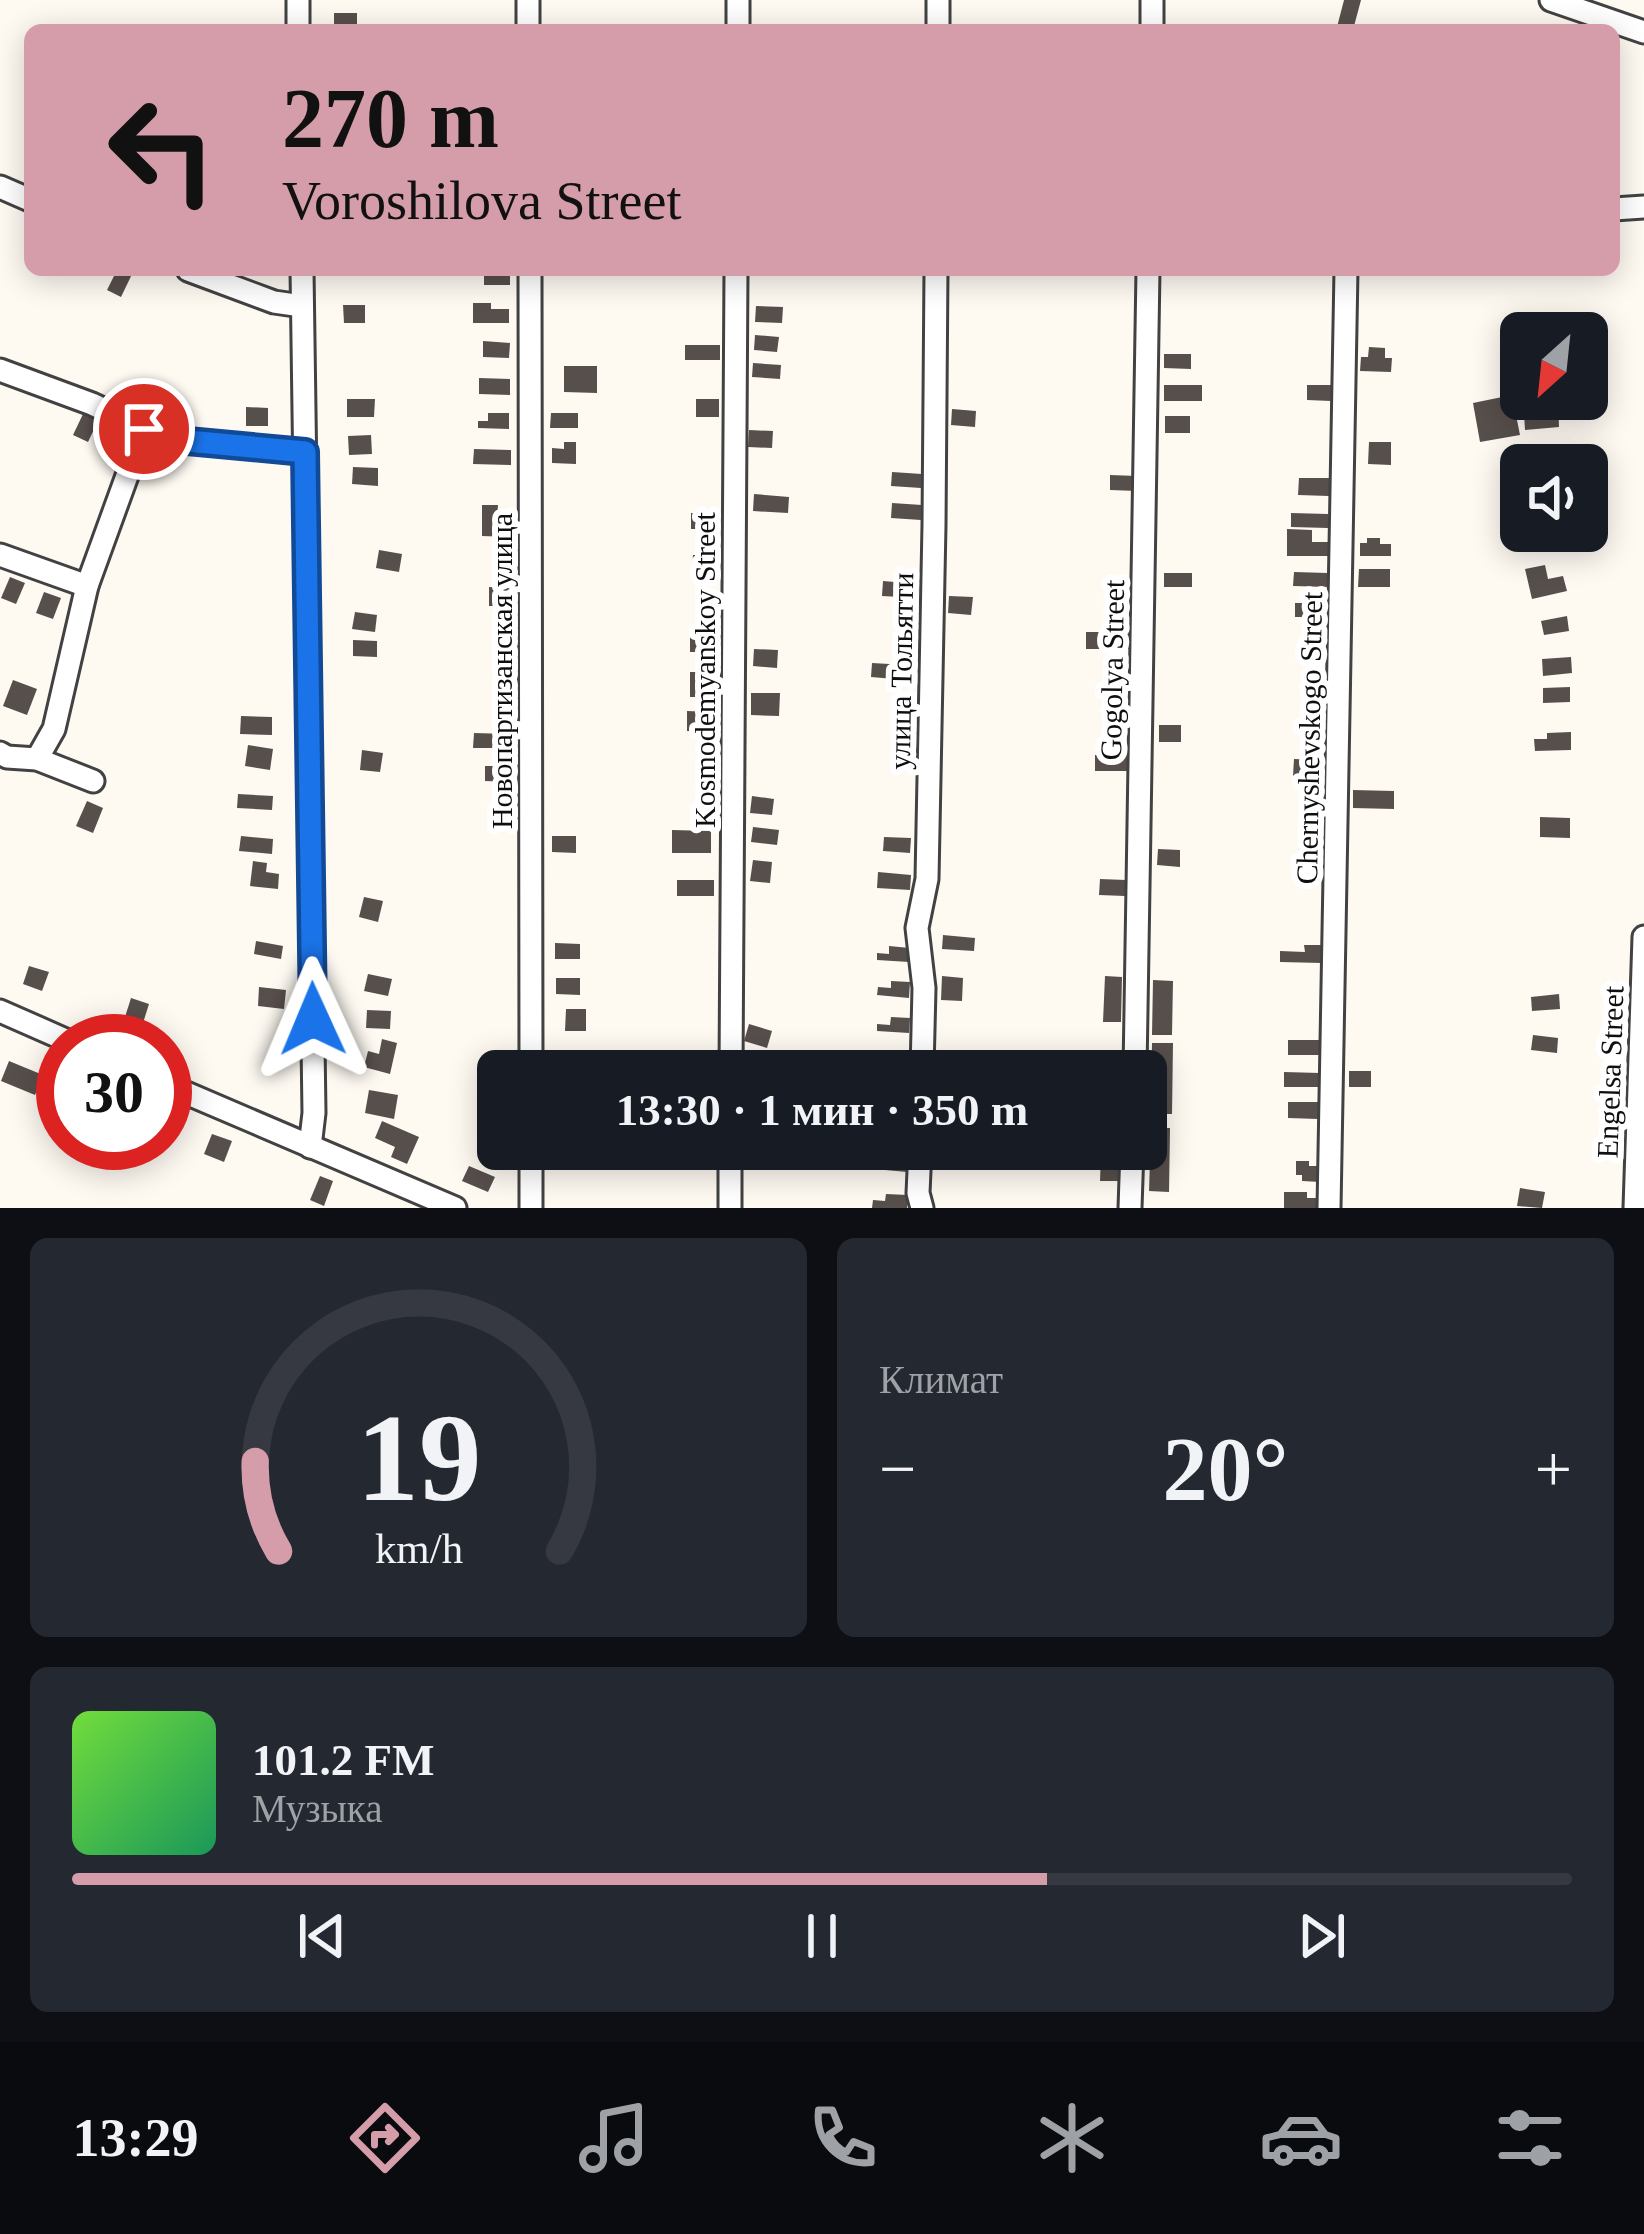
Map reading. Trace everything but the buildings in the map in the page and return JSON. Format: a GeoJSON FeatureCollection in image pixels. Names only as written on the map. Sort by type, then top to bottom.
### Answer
{"type":"FeatureCollection","features":[{"type":"Feature","properties":{"kind":"street"},"geometry":{"type":"LineString","coordinates":[[1551,0],[1644,32]]}},
{"type":"Feature","properties":{"kind":"street"},"geometry":{"type":"LineString","coordinates":[[204,276],[274,302],[302,306]]}},
{"type":"Feature","properties":{"kind":"street"},"geometry":{"type":"LineString","coordinates":[[302,276],[314,1113],[310,1148]]}},
{"type":"Feature","properties":{"kind":"street","name":"Новопартизанская улица"},"geometry":{"type":"LineString","coordinates":[[530,276],[531,1050]]}},
{"type":"Feature","properties":{"kind":"street","name":"Kosmodemyanskoy Street"},"geometry":{"type":"LineString","coordinates":[[731,1050],[736,276]]}},
{"type":"Feature","properties":{"kind":"street","name":"улица Тольятти"},"geometry":{"type":"LineString","coordinates":[[923,1050],[924,988],[916,928],[927,879],[936,276]]}},
{"type":"Feature","properties":{"kind":"street","name":"Gogolya Street"},"geometry":{"type":"LineString","coordinates":[[1135,1050],[1148,276]]}},
{"type":"Feature","properties":{"kind":"street","name":"Chernyshevskogo Street"},"geometry":{"type":"LineString","coordinates":[[1330,1208],[1346,276]]}},
{"type":"Feature","properties":{"kind":"street"},"geometry":{"type":"LineString","coordinates":[[0,370],[92,404],[166,439],[305,452]]}},
{"type":"Feature","properties":{"kind":"street"},"geometry":{"type":"LineString","coordinates":[[37,759],[54,729],[87,586],[144,429]]}},
{"type":"Feature","properties":{"kind":"street"},"geometry":{"type":"LineString","coordinates":[[0,555],[87,586]]}},
{"type":"Feature","properties":{"kind":"street"},"geometry":{"type":"LineString","coordinates":[[0,753],[37,759],[93,781]]}},
{"type":"Feature","properties":{"kind":"street","name":"Engelsa Street"},"geometry":{"type":"LineString","coordinates":[[1635,1208],[1644,937]]}},
{"type":"Feature","properties":{"kind":"street"},"geometry":{"type":"LineString","coordinates":[[0,1011],[36,1027]]}},
{"type":"Feature","properties":{"kind":"street"},"geometry":{"type":"LineString","coordinates":[[192,1096],[455,1208]]}},
{"type":"Feature","properties":{"kind":"street"},"geometry":{"type":"LineString","coordinates":[[531,1170],[531,1208]]}},
{"type":"Feature","properties":{"kind":"street"},"geometry":{"type":"LineString","coordinates":[[730,1170],[730,1208]]}},
{"type":"Feature","properties":{"kind":"street"},"geometry":{"type":"LineString","coordinates":[[920,1170],[922,1208]]}},
{"type":"Feature","properties":{"kind":"street"},"geometry":{"type":"LineString","coordinates":[[1130,1208],[1131,1170]]}},
{"type":"Feature","properties":{"kind":"route"},"geometry":{"type":"LineString","coordinates":[[144,429],[166,439],[305,452],[313,1019]]}}]}
